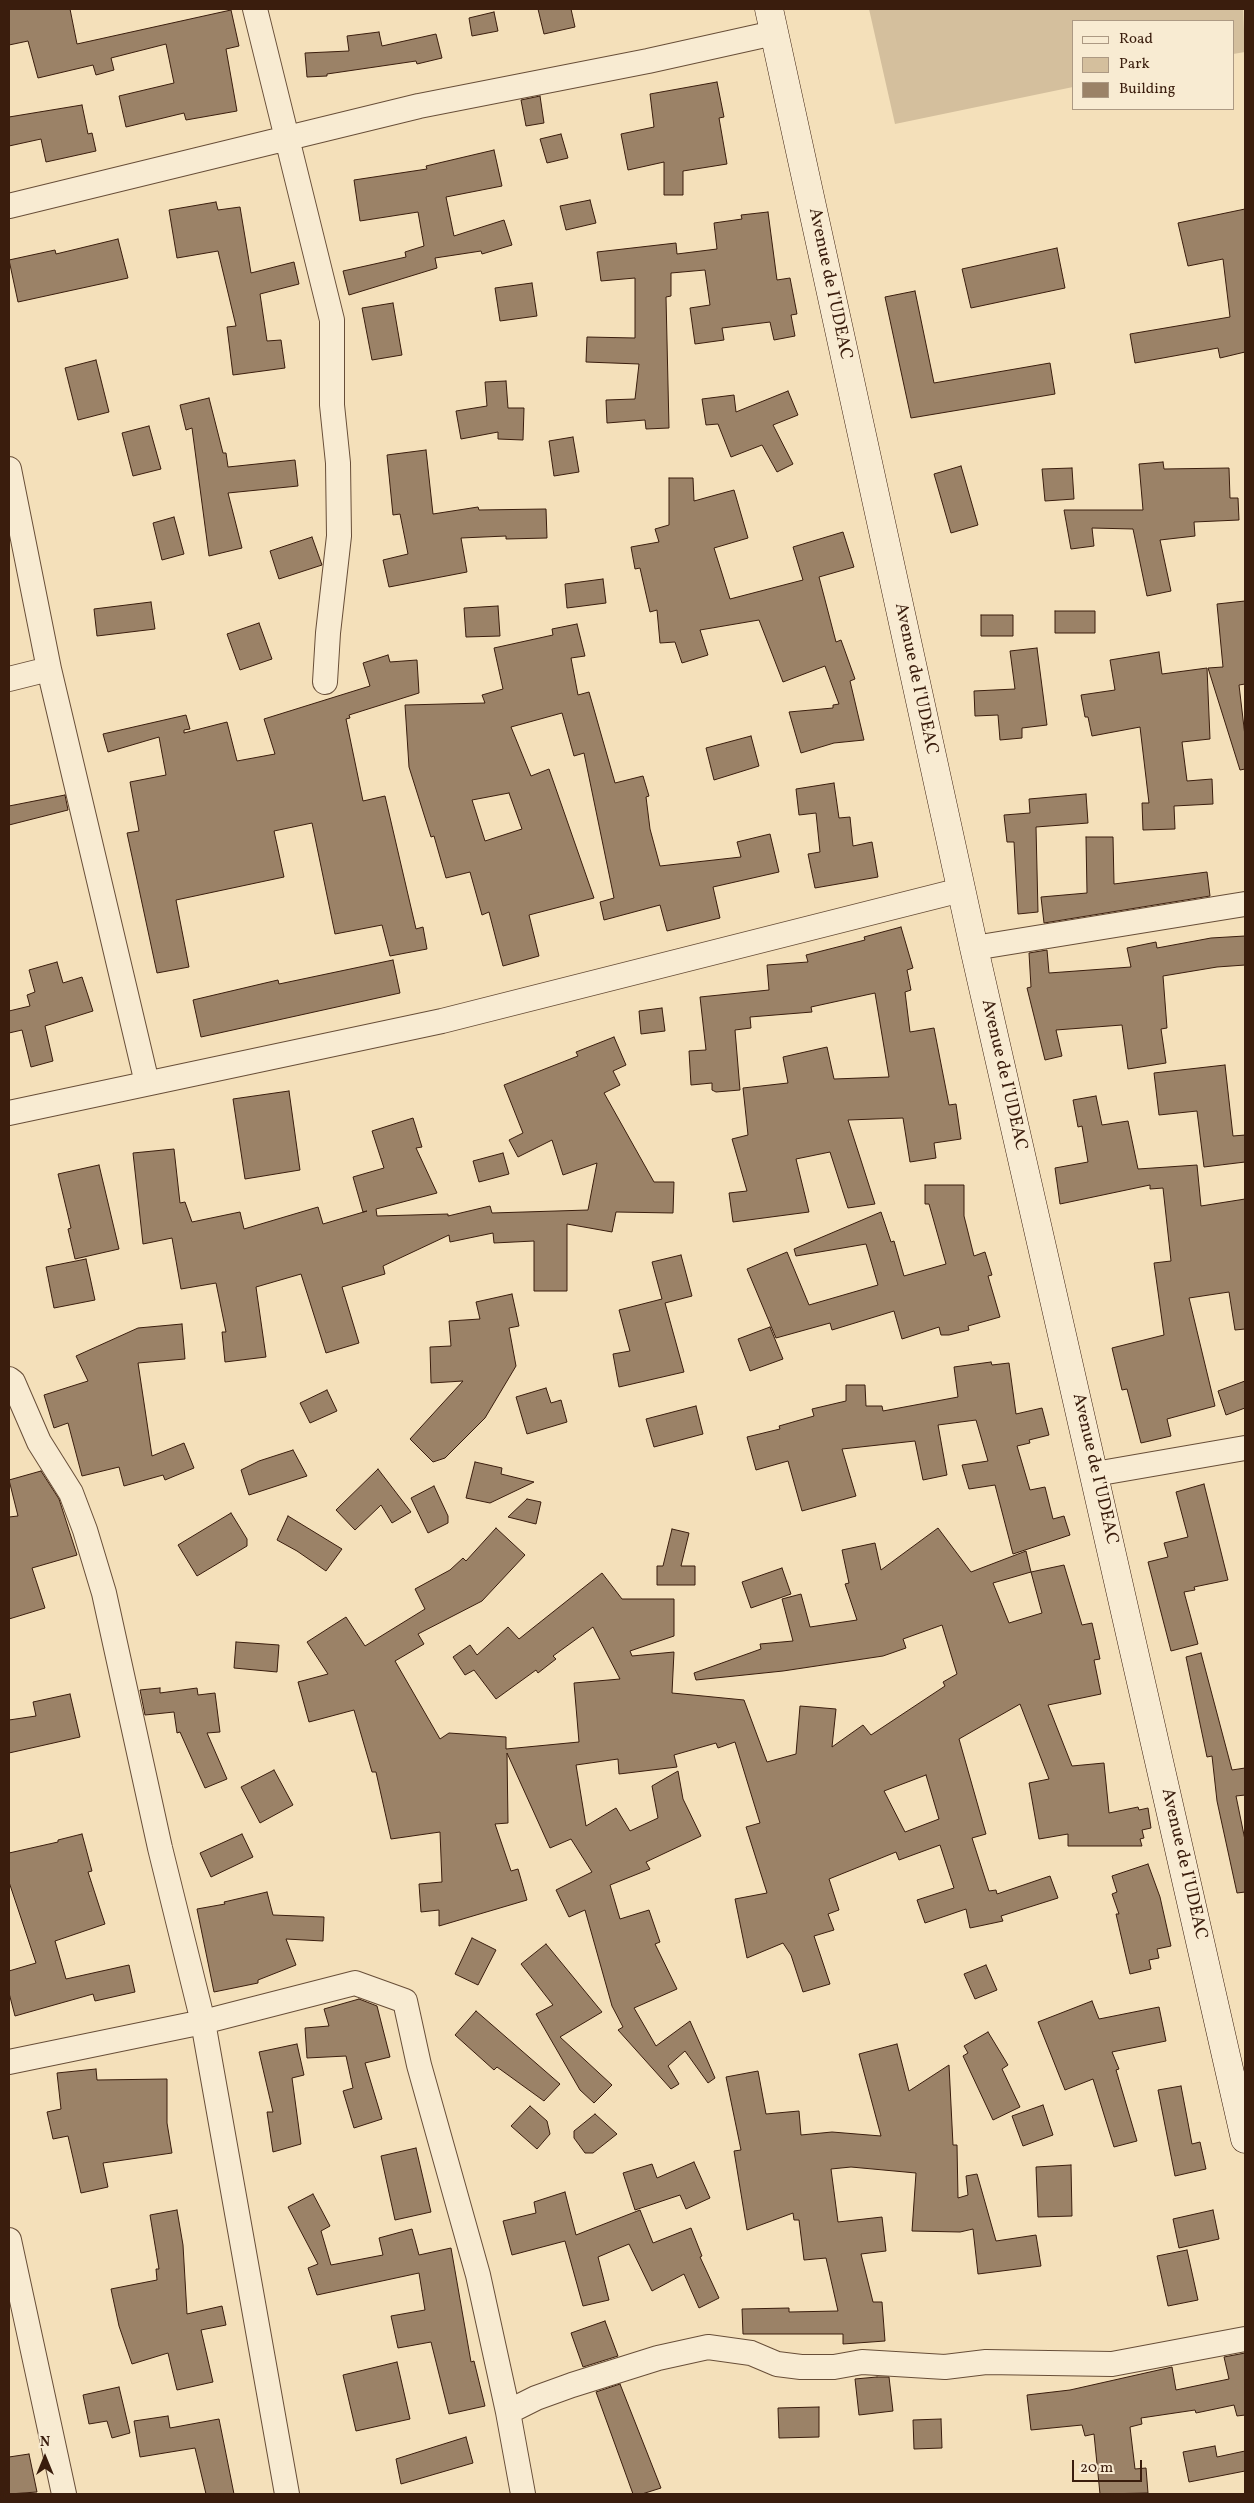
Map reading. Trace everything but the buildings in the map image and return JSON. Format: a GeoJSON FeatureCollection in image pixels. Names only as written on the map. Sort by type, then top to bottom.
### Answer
{"type":"FeatureCollection","features":[{"type":"Feature","properties":{"kind":"main road","name":"Avenue de I'UDEAC"},"geometry":{"type":"LineString","coordinates":[[772,21],[961,890],[1245,2139]]}},
{"type":"Feature","properties":{"kind":"street"},"geometry":{"type":"LineString","coordinates":[[255,9],[332,320],[332,405],[338,463],[339,536],[328,632],[325,682]]}},
{"type":"Feature","properties":{"kind":"street"},"geometry":{"type":"LineString","coordinates":[[9,206],[418,106],[648,61],[772,21]]}},
{"type":"Feature","properties":{"kind":"street"},"geometry":{"type":"LineString","coordinates":[[9,469],[49,669],[147,1083]]}},
{"type":"Feature","properties":{"kind":"street"},"geometry":{"type":"LineString","coordinates":[[9,678],[49,669]]}},
{"type":"Feature","properties":{"kind":"street"},"geometry":{"type":"LineString","coordinates":[[9,1113],[442,1021],[961,890]]}},
{"type":"Feature","properties":{"kind":"street"},"geometry":{"type":"LineString","coordinates":[[974,948],[1245,904]]}},
{"type":"Feature","properties":{"kind":"street"},"geometry":{"type":"LineString","coordinates":[[9,1379],[13,1382],[40,1442],[71,1493],[85,1530],[104,1593],[160,1848],[203,2022],[287,2494]]}},
{"type":"Feature","properties":{"kind":"street"},"geometry":{"type":"LineString","coordinates":[[1095,1474],[1245,1448]]}},
{"type":"Feature","properties":{"kind":"street"},"geometry":{"type":"LineString","coordinates":[[9,2062],[203,2022],[356,1982],[405,2001],[419,2065],[478,2275],[508,2412],[523,2494]]}},
{"type":"Feature","properties":{"kind":"street"},"geometry":{"type":"LineString","coordinates":[[9,2240],[64,2494]]}},
{"type":"Feature","properties":{"kind":"street"},"geometry":{"type":"LineString","coordinates":[[508,2412],[536,2398],[572,2385],[658,2358],[708,2347],[751,2353],[777,2364],[801,2367],[834,2367],[862,2362],[945,2367],[986,2362],[1112,2364],[1245,2339]]}},
{"type":"Feature","properties":{"kind":"green space"},"geometry":{"type":"Polygon","coordinates":[[[869,9],[1243,9],[1245,52],[1234,54],[1234,20],[1072,20],[1072,87],[895,124],[869,9]]]}}]}
